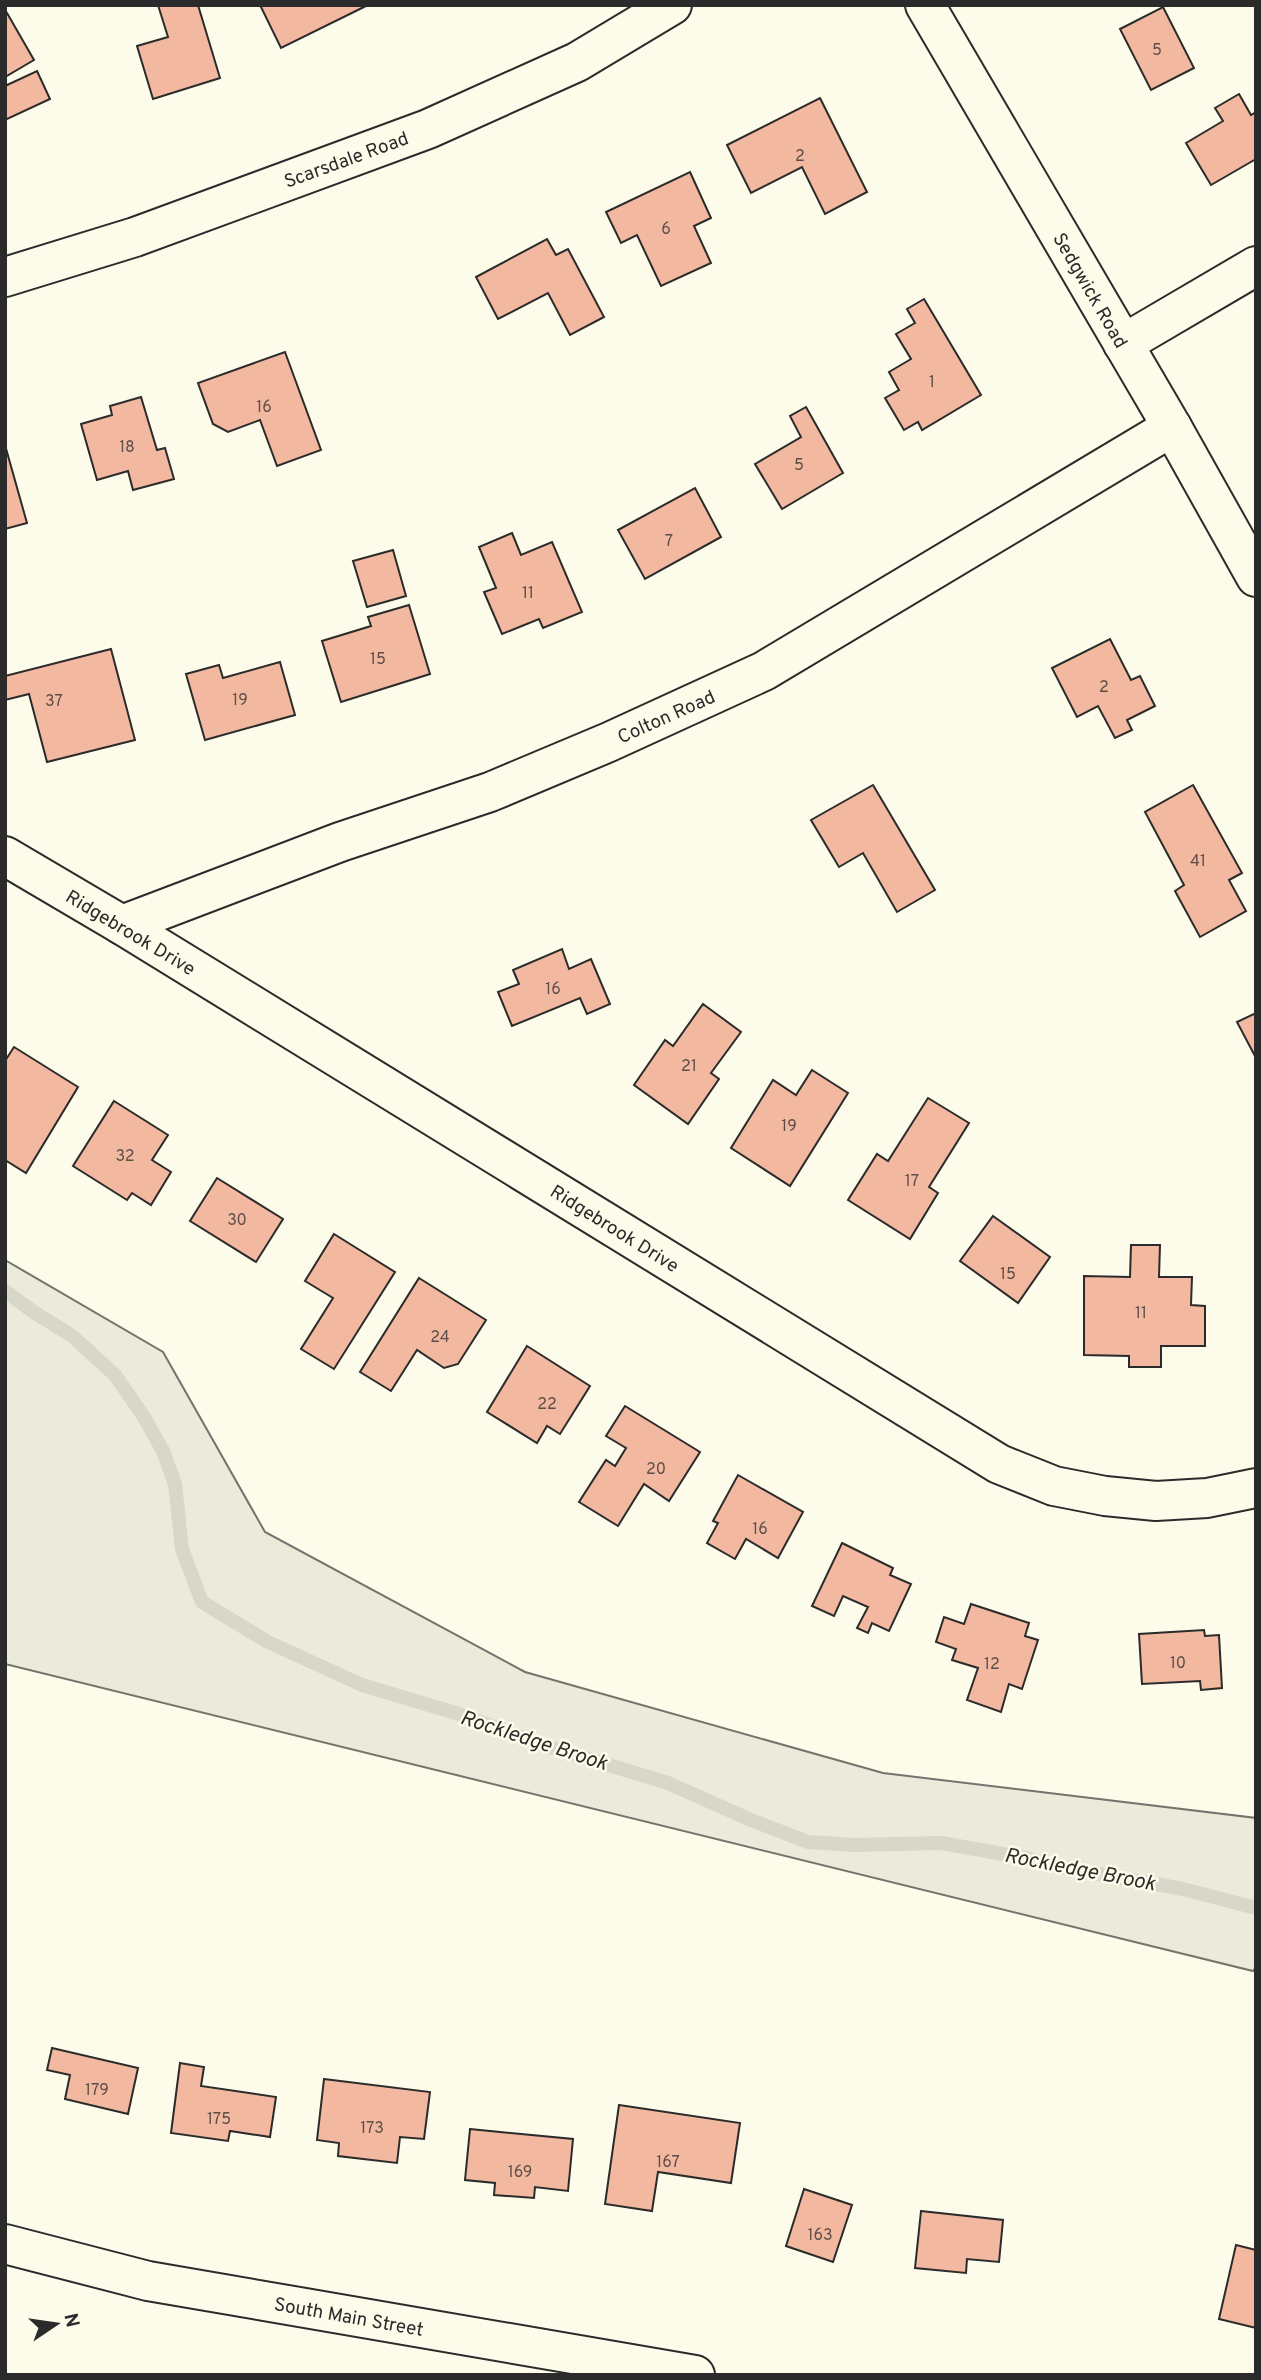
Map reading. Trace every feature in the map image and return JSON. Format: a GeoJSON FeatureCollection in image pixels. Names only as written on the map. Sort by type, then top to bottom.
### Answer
{"type":"FeatureCollection","features":[{"type":"Feature","properties":{"kind":"street","name":"Scarsdale Road"},"geometry":{"type":"LineString","coordinates":[[5,277],[135,237],[428,130],[577,62],[672,5]]}},
{"type":"Feature","properties":{"kind":"street","name":"Sedgwick Road"},"geometry":{"type":"LineString","coordinates":[[925,5],[1172,427],[1256,577]]}},
{"type":"Feature","properties":{"kind":"street"},"geometry":{"type":"LineString","coordinates":[[1123,344],[1256,266]]}},
{"type":"Feature","properties":{"kind":"street","name":"Colton Road"},"geometry":{"type":"LineString","coordinates":[[122,925],[340,842],[490,792],[609,742],[764,671],[1172,427]]}},
{"type":"Feature","properties":{"kind":"street","name":"Ridgebrook Drive"},"geometry":{"type":"LineString","coordinates":[[5,856],[122,925],[999,1464],[1054,1486],[1105,1496],[1156,1501],[1207,1498],[1256,1488]]}},
{"type":"Feature","properties":{"kind":"street","name":"South Main Street"},"geometry":{"type":"LineString","coordinates":[[5,2244],[148,2281],[695,2375]]}},
{"type":"Feature","properties":{"kind":"shaded area"},"geometry":{"type":"Polygon","coordinates":[[[5,1260],[163,1352],[265,1532],[525,1672],[883,1773],[1256,1818],[1256,1967],[1253,1971],[5,1664],[5,1260]]]}},
{"type":"Feature","properties":{"kind":"building"},"geometry":{"type":"Polygon","coordinates":[[[158,5],[198,5],[220,78],[153,99],[137,46],[168,37],[158,5]]]}},
{"type":"Feature","properties":{"kind":"building"},"geometry":{"type":"Polygon","coordinates":[[[260,5],[368,5],[281,48],[260,5]]]}},
{"type":"Feature","properties":{"kind":"building"},"geometry":{"type":"Polygon","coordinates":[[[1163,7],[1194,68],[1151,90],[1120,29],[1163,7]]]}},
{"type":"Feature","properties":{"kind":"building"},"geometry":{"type":"Polygon","coordinates":[[[7,13],[34,60],[5,77],[5,14],[7,13]]]}},
{"type":"Feature","properties":{"kind":"building"},"geometry":{"type":"Polygon","coordinates":[[[37,71],[50,99],[5,120],[5,86],[37,71]]]}},
{"type":"Feature","properties":{"kind":"building"},"geometry":{"type":"Polygon","coordinates":[[[1239,94],[1251,115],[1256,112],[1256,159],[1211,185],[1186,143],[1223,121],[1215,108],[1239,94]]]}},
{"type":"Feature","properties":{"kind":"building"},"geometry":{"type":"Polygon","coordinates":[[[820,98],[867,192],[825,214],[802,167],[751,193],[727,145],[820,98]]]}},
{"type":"Feature","properties":{"kind":"building"},"geometry":{"type":"Polygon","coordinates":[[[690,172],[711,218],[694,226],[711,263],[661,286],[637,235],[621,243],[606,212],[690,172]]]}},
{"type":"Feature","properties":{"kind":"building"},"geometry":{"type":"Polygon","coordinates":[[[547,239],[556,255],[568,249],[604,317],[570,335],[548,293],[498,319],[476,277],[547,239]]]}},
{"type":"Feature","properties":{"kind":"building"},"geometry":{"type":"Polygon","coordinates":[[[924,299],[981,395],[922,430],[918,422],[904,430],[885,398],[899,390],[889,372],[911,359],[896,334],[915,323],[907,309],[924,299]]]}},
{"type":"Feature","properties":{"kind":"building"},"geometry":{"type":"Polygon","coordinates":[[[285,352],[321,450],[277,466],[260,420],[228,432],[213,424],[198,383],[285,352]]]}},
{"type":"Feature","properties":{"kind":"building"},"geometry":{"type":"Polygon","coordinates":[[[141,397],[157,450],[165,448],[174,479],[133,490],[128,471],[97,480],[81,424],[112,415],[110,406],[141,397]]]}},
{"type":"Feature","properties":{"kind":"building"},"geometry":{"type":"Polygon","coordinates":[[[806,407],[843,473],[782,509],[755,464],[801,437],[790,416],[806,407]]]}},
{"type":"Feature","properties":{"kind":"building"},"geometry":{"type":"Polygon","coordinates":[[[5,445],[27,523],[5,529],[5,445]]]}},
{"type":"Feature","properties":{"kind":"building"},"geometry":{"type":"Polygon","coordinates":[[[695,488],[721,537],[645,579],[618,530],[695,488]]]}},
{"type":"Feature","properties":{"kind":"building"},"geometry":{"type":"Polygon","coordinates":[[[512,533],[521,555],[552,542],[582,612],[543,628],[539,619],[502,634],[484,592],[496,588],[479,547],[512,533]]]}},
{"type":"Feature","properties":{"kind":"building"},"geometry":{"type":"Polygon","coordinates":[[[393,550],[406,596],[367,607],[353,561],[393,550]]]}},
{"type":"Feature","properties":{"kind":"building"},"geometry":{"type":"Polygon","coordinates":[[[409,605],[430,674],[341,702],[322,641],[371,626],[368,617],[409,605]]]}},
{"type":"Feature","properties":{"kind":"building"},"geometry":{"type":"Polygon","coordinates":[[[1110,639],[1131,680],[1140,676],[1155,706],[1127,720],[1132,730],[1115,738],[1098,706],[1077,717],[1052,668],[1110,639]]]}},
{"type":"Feature","properties":{"kind":"building"},"geometry":{"type":"Polygon","coordinates":[[[111,649],[135,740],[47,762],[29,694],[5,700],[5,676],[111,649]]]}},
{"type":"Feature","properties":{"kind":"building"},"geometry":{"type":"Polygon","coordinates":[[[280,662],[295,715],[205,740],[186,674],[219,665],[223,678],[280,662]]]}},
{"type":"Feature","properties":{"kind":"building"},"geometry":{"type":"Polygon","coordinates":[[[873,785],[935,890],[897,912],[863,853],[839,867],[811,820],[873,785]]]}},
{"type":"Feature","properties":{"kind":"building"},"geometry":{"type":"Polygon","coordinates":[[[1193,785],[1242,873],[1229,880],[1246,911],[1200,937],[1175,891],[1184,885],[1145,812],[1193,785]]]}},
{"type":"Feature","properties":{"kind":"building"},"geometry":{"type":"Polygon","coordinates":[[[562,949],[569,969],[591,959],[610,1004],[587,1014],[580,998],[512,1026],[498,992],[519,984],[513,970],[562,949]]]}},
{"type":"Feature","properties":{"kind":"building"},"geometry":{"type":"Polygon","coordinates":[[[703,1004],[741,1032],[711,1073],[719,1079],[688,1124],[634,1085],[665,1040],[673,1046],[703,1004]]]}},
{"type":"Feature","properties":{"kind":"building"},"geometry":{"type":"Polygon","coordinates":[[[1256,1013],[1256,1058],[1237,1022],[1256,1013]]]}},
{"type":"Feature","properties":{"kind":"building"},"geometry":{"type":"Polygon","coordinates":[[[14,1047],[78,1087],[26,1173],[5,1160],[5,1061],[14,1047]]]}},
{"type":"Feature","properties":{"kind":"building"},"geometry":{"type":"Polygon","coordinates":[[[812,1070],[848,1093],[790,1186],[731,1148],[773,1080],[796,1095],[812,1070]]]}},
{"type":"Feature","properties":{"kind":"building"},"geometry":{"type":"Polygon","coordinates":[[[928,1098],[969,1123],[929,1187],[938,1193],[910,1239],[848,1200],[877,1154],[888,1161],[928,1098]]]}},
{"type":"Feature","properties":{"kind":"building"},"geometry":{"type":"Polygon","coordinates":[[[114,1101],[168,1135],[152,1160],[171,1172],[151,1205],[132,1193],[127,1200],[73,1166],[114,1101]]]}},
{"type":"Feature","properties":{"kind":"building"},"geometry":{"type":"Polygon","coordinates":[[[217,1178],[283,1219],[256,1262],[190,1221],[217,1178]]]}},
{"type":"Feature","properties":{"kind":"building"},"geometry":{"type":"Polygon","coordinates":[[[993,1216],[1050,1257],[1018,1303],[960,1261],[993,1216]]]}},
{"type":"Feature","properties":{"kind":"building"},"geometry":{"type":"Polygon","coordinates":[[[334,1234],[395,1272],[334,1369],[301,1349],[333,1298],[305,1281],[334,1234]]]}},
{"type":"Feature","properties":{"kind":"building"},"geometry":{"type":"Polygon","coordinates":[[[1131,1245],[1160,1245],[1159,1277],[1192,1277],[1191,1305],[1205,1306],[1205,1346],[1161,1346],[1161,1367],[1129,1367],[1129,1356],[1084,1355],[1084,1276],[1130,1277],[1131,1245]]]}},
{"type":"Feature","properties":{"kind":"building"},"geometry":{"type":"Polygon","coordinates":[[[419,1278],[486,1320],[458,1364],[444,1368],[417,1350],[391,1391],[360,1372],[419,1278]]]}},
{"type":"Feature","properties":{"kind":"building"},"geometry":{"type":"Polygon","coordinates":[[[527,1346],[590,1386],[560,1434],[547,1426],[537,1443],[487,1412],[527,1346]]]}},
{"type":"Feature","properties":{"kind":"building"},"geometry":{"type":"Polygon","coordinates":[[[625,1406],[700,1452],[669,1501],[644,1484],[618,1526],[579,1502],[606,1460],[615,1466],[626,1448],[606,1436],[625,1406]]]}},
{"type":"Feature","properties":{"kind":"building"},"geometry":{"type":"Polygon","coordinates":[[[738,1475],[803,1512],[778,1558],[746,1539],[735,1559],[707,1543],[718,1523],[713,1521],[738,1475]]]}},
{"type":"Feature","properties":{"kind":"building"},"geometry":{"type":"Polygon","coordinates":[[[842,1543],[893,1568],[890,1575],[911,1584],[889,1631],[872,1623],[868,1633],[857,1628],[868,1607],[843,1596],[834,1616],[812,1606],[842,1543]]]}},
{"type":"Feature","properties":{"kind":"building"},"geometry":{"type":"Polygon","coordinates":[[[971,1604],[1029,1623],[1025,1636],[1038,1640],[1022,1689],[1009,1684],[1001,1712],[967,1700],[978,1668],[952,1660],[956,1649],[936,1642],[944,1617],[964,1624],[971,1604]]]}},
{"type":"Feature","properties":{"kind":"building"},"geometry":{"type":"Polygon","coordinates":[[[1204,1630],[1205,1636],[1219,1635],[1222,1688],[1201,1690],[1200,1681],[1142,1684],[1139,1634],[1204,1630]]]}},
{"type":"Feature","properties":{"kind":"building"},"geometry":{"type":"Polygon","coordinates":[[[52,2048],[138,2068],[128,2114],[65,2099],[70,2075],[47,2070],[52,2048]]]}},
{"type":"Feature","properties":{"kind":"building"},"geometry":{"type":"Polygon","coordinates":[[[180,2063],[204,2067],[201,2086],[276,2097],[270,2137],[230,2131],[228,2141],[171,2133],[180,2063]]]}},
{"type":"Feature","properties":{"kind":"building"},"geometry":{"type":"Polygon","coordinates":[[[324,2079],[430,2092],[424,2139],[400,2137],[397,2163],[338,2156],[339,2143],[317,2140],[324,2079]]]}},
{"type":"Feature","properties":{"kind":"building"},"geometry":{"type":"Polygon","coordinates":[[[619,2105],[740,2123],[731,2183],[658,2172],[652,2211],[605,2204],[619,2105]]]}},
{"type":"Feature","properties":{"kind":"building"},"geometry":{"type":"Polygon","coordinates":[[[470,2129],[573,2139],[568,2191],[535,2187],[534,2198],[494,2195],[495,2183],[465,2180],[470,2129]]]}},
{"type":"Feature","properties":{"kind":"building"},"geometry":{"type":"Polygon","coordinates":[[[804,2189],[852,2205],[833,2262],[786,2246],[804,2189]]]}},
{"type":"Feature","properties":{"kind":"building"},"geometry":{"type":"Polygon","coordinates":[[[921,2211],[1003,2220],[999,2262],[967,2259],[966,2273],[915,2268],[921,2211]]]}},
{"type":"Feature","properties":{"kind":"building"},"geometry":{"type":"Polygon","coordinates":[[[1236,2245],[1256,2250],[1256,2328],[1219,2319],[1236,2245]]]}},
{"type":"Feature","properties":{"kind":"waterway","name":"Rockledge Brook"},"geometry":{"type":"LineString","coordinates":[[5,1291],[71,1335],[115,1375],[163,1451],[175,1484],[182,1549],[202,1602],[268,1642],[362,1685],[668,1783],[808,1842],[855,1845],[941,1843],[1183,1889],[1256,1908]]}}]}
